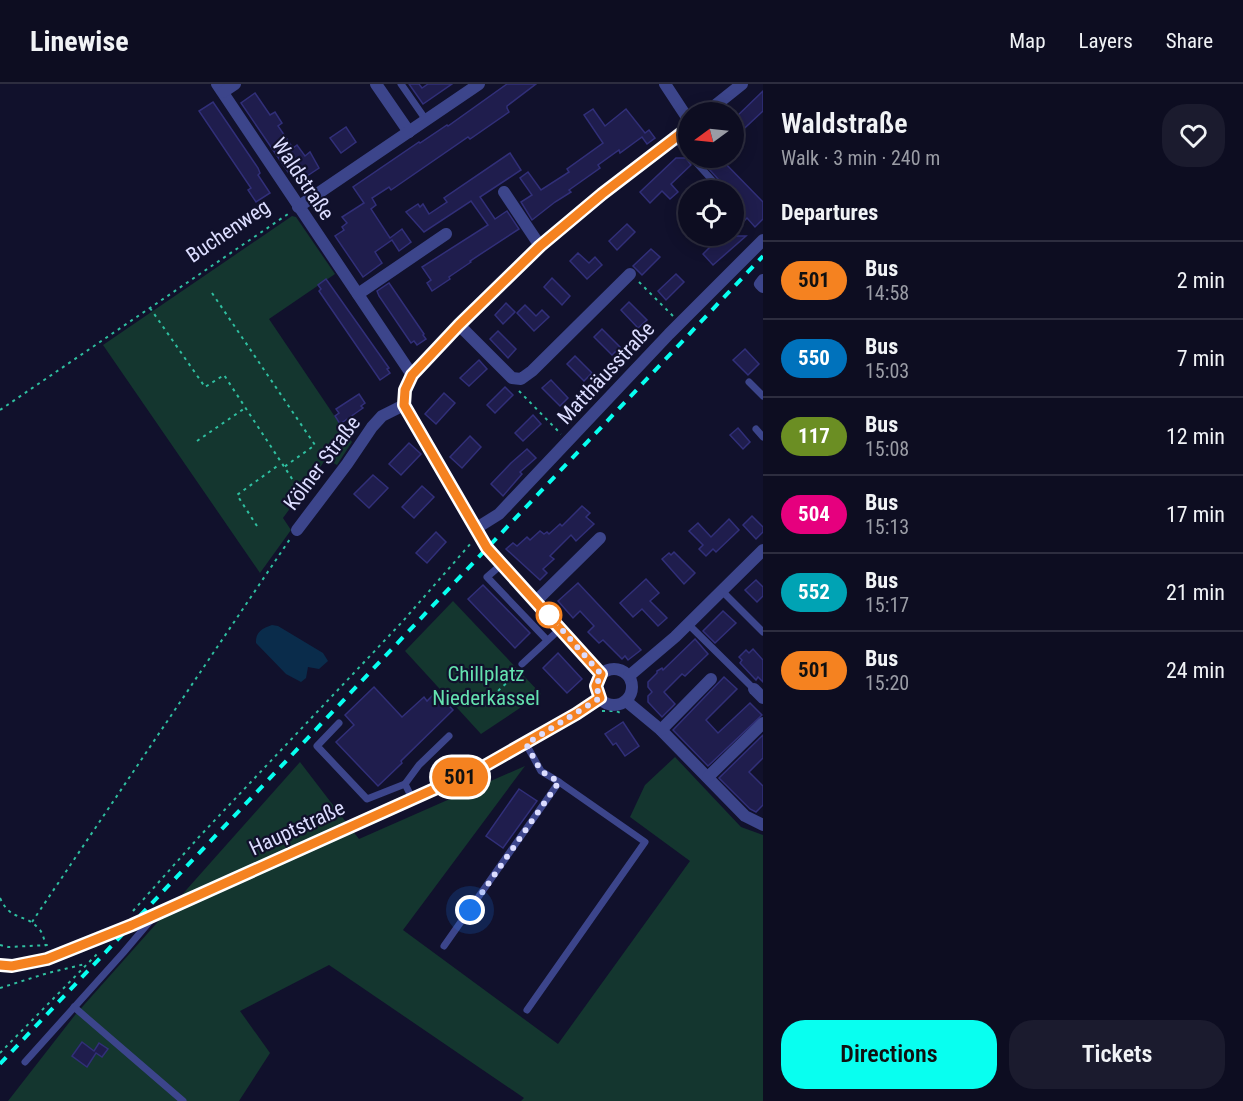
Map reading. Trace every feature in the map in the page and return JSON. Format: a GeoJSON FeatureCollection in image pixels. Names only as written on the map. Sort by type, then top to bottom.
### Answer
{"type":"FeatureCollection","features":[{"type":"Feature","properties":{"kind":"street"},"geometry":{"type":"LineString","coordinates":[[220,88],[235,84]]}},
{"type":"Feature","properties":{"kind":"street"},"geometry":{"type":"LineString","coordinates":[[376,84],[409,132]]}},
{"type":"Feature","properties":{"kind":"street","name":"Buchenweg"},"geometry":{"type":"LineString","coordinates":[[298,207],[479,84]]}},
{"type":"Feature","properties":{"kind":"street"},"geometry":{"type":"LineString","coordinates":[[665,84],[678,104]]}},
{"type":"Feature","properties":{"kind":"street"},"geometry":{"type":"LineString","coordinates":[[720,102],[742,84]]}},
{"type":"Feature","properties":{"kind":"street","name":"Waldstraße"},"geometry":{"type":"LineString","coordinates":[[220,88],[412,375]]}},
{"type":"Feature","properties":{"kind":"street"},"geometry":{"type":"LineString","coordinates":[[601,674],[487,548],[404,405],[405,390],[412,375],[459,325],[540,246],[602,194],[678,136]]}},
{"type":"Feature","properties":{"kind":"street"},"geometry":{"type":"LineString","coordinates":[[504,192],[540,246]]}},
{"type":"Feature","properties":{"kind":"street"},"geometry":{"type":"LineString","coordinates":[[358,294],[446,234]]}},
{"type":"Feature","properties":{"kind":"street","name":"Matthäusstraße"},"geometry":{"type":"LineString","coordinates":[[477,532],[499,514],[680,323],[763,240]]}},
{"type":"Feature","properties":{"kind":"street"},"geometry":{"type":"LineString","coordinates":[[459,325],[512,378],[521,379],[532,371],[630,274]]}},
{"type":"Feature","properties":{"kind":"street"},"geometry":{"type":"LineString","coordinates":[[763,280],[760,284],[763,287]]}},
{"type":"Feature","properties":{"kind":"street","name":"Kölner Straße"},"geometry":{"type":"LineString","coordinates":[[297,530],[372,427],[382,417],[404,405]]}},
{"type":"Feature","properties":{"kind":"street"},"geometry":{"type":"LineString","coordinates":[[536,601],[600,538]]}},
{"type":"Feature","properties":{"kind":"street"},"geometry":{"type":"LineString","coordinates":[[629,676],[688,624],[763,550]]}},
{"type":"Feature","properties":{"kind":"street"},"geometry":{"type":"LineString","coordinates":[[618,669],[629,676],[632,689],[626,701],[612,705],[600,698],[596,686],[601,674],[618,669]]}},
{"type":"Feature","properties":{"kind":"street"},"geometry":{"type":"LineString","coordinates":[[661,730],[711,679]]}},
{"type":"Feature","properties":{"kind":"street","name":"Hauptstraße"},"geometry":{"type":"LineString","coordinates":[[0,966],[47,959],[155,915],[481,768],[526,744],[600,698]]}},
{"type":"Feature","properties":{"kind":"street"},"geometry":{"type":"LineString","coordinates":[[626,701],[661,730],[745,816],[763,825]]}},
{"type":"Feature","properties":{"kind":"street"},"geometry":{"type":"LineString","coordinates":[[708,777],[763,723]]}},
{"type":"Feature","properties":{"kind":"lane"},"geometry":{"type":"LineString","coordinates":[[401,84],[426,120]]}},
{"type":"Feature","properties":{"kind":"lane"},"geometry":{"type":"LineString","coordinates":[[675,138],[678,141]]}},
{"type":"Feature","properties":{"kind":"lane"},"geometry":{"type":"LineString","coordinates":[[701,168],[712,180]]}},
{"type":"Feature","properties":{"kind":"lane"},"geometry":{"type":"LineString","coordinates":[[749,382],[763,396]]}},
{"type":"Feature","properties":{"kind":"lane"},"geometry":{"type":"LineString","coordinates":[[756,429],[763,437]]}},
{"type":"Feature","properties":{"kind":"lane"},"geometry":{"type":"LineString","coordinates":[[502,564],[487,577],[547,640]]}},
{"type":"Feature","properties":{"kind":"lane"},"geometry":{"type":"LineString","coordinates":[[722,591],[763,632]]}},
{"type":"Feature","properties":{"kind":"lane"},"geometry":{"type":"LineString","coordinates":[[688,624],[758,693]]}},
{"type":"Feature","properties":{"kind":"lane"},"geometry":{"type":"LineString","coordinates":[[522,663],[561,628]]}},
{"type":"Feature","properties":{"kind":"lane"},"geometry":{"type":"LineString","coordinates":[[339,723],[317,746],[367,799],[405,784],[419,765],[449,736]]}},
{"type":"Feature","properties":{"kind":"lane"},"geometry":{"type":"LineString","coordinates":[[526,744],[541,771],[645,842],[527,1010]]}},
{"type":"Feature","properties":{"kind":"lane"},"geometry":{"type":"LineString","coordinates":[[444,946],[559,782]]}},
{"type":"Feature","properties":{"kind":"lane"},"geometry":{"type":"LineString","coordinates":[[405,784],[412,798]]}},
{"type":"Feature","properties":{"kind":"lane"},"geometry":{"type":"LineString","coordinates":[[25,1062],[155,915]]}},
{"type":"Feature","properties":{"kind":"lane"},"geometry":{"type":"LineString","coordinates":[[74,1007],[183,1101]]}},
{"type":"Feature","properties":{"kind":"path","name":"Buchenweg"},"geometry":{"type":"LineString","coordinates":[[0,410],[298,207]]}},
{"type":"Feature","properties":{"kind":"path"},"geometry":{"type":"LineString","coordinates":[[630,274],[680,323]]}},
{"type":"Feature","properties":{"kind":"path"},"geometry":{"type":"LineString","coordinates":[[212,293],[315,445],[284,467]]}},
{"type":"Feature","properties":{"kind":"path"},"geometry":{"type":"LineString","coordinates":[[150,308],[205,387],[224,375],[302,494],[315,503]]}},
{"type":"Feature","properties":{"kind":"path"},"geometry":{"type":"LineString","coordinates":[[512,378],[517,389],[568,441]]}},
{"type":"Feature","properties":{"kind":"path"},"geometry":{"type":"LineString","coordinates":[[197,441],[245,408]]}},
{"type":"Feature","properties":{"kind":"path"},"geometry":{"type":"LineString","coordinates":[[257,525],[237,495],[281,463]]}},
{"type":"Feature","properties":{"kind":"path"},"geometry":{"type":"LineString","coordinates":[[32,922],[297,530]]}},
{"type":"Feature","properties":{"kind":"path"},"geometry":{"type":"LineString","coordinates":[[132,912],[198,838],[403,621],[477,532]]}},
{"type":"Feature","properties":{"kind":"path"},"geometry":{"type":"LineString","coordinates":[[486,701],[511,679],[522,663]]}},
{"type":"Feature","properties":{"kind":"path"},"geometry":{"type":"LineString","coordinates":[[0,898],[7,910],[14,916],[32,922],[40,929],[46,945],[48,973]]}},
{"type":"Feature","properties":{"kind":"path"},"geometry":{"type":"LineString","coordinates":[[0,945],[8,947],[55,943]]}},
{"type":"Feature","properties":{"kind":"path"},"geometry":{"type":"LineString","coordinates":[[0,1053],[85,964],[97,953],[105,950]]}},
{"type":"Feature","properties":{"kind":"path"},"geometry":{"type":"LineString","coordinates":[[0,988],[85,964]]}},
{"type":"Feature","properties":{"kind":"green space"},"geometry":{"type":"Polygon","coordinates":[[[292,216],[296,217],[335,274],[269,319],[352,442],[337,465],[326,459],[283,518],[291,530],[260,573],[103,345],[292,216]]]}},
{"type":"Feature","properties":{"kind":"green space","name":"Chillplatz Niederkassel"},"geometry":{"type":"Polygon","coordinates":[[[453,601],[541,694],[481,734],[405,651],[453,601]]]}},
{"type":"Feature","properties":{"kind":"green space"},"geometry":{"type":"Polygon","coordinates":[[[675,757],[741,827],[763,835],[763,1101],[521,1101],[524,1098],[329,965],[240,1011],[270,1053],[239,1101],[8,1101],[75,1015],[300,762],[359,839],[525,766],[403,930],[558,1044],[690,861],[630,817],[645,785],[675,757]]]}},
{"type":"Feature","properties":{"kind":"water"},"geometry":{"type":"Polygon","coordinates":[[[272,625],[278,626],[323,653],[328,661],[319,669],[308,667],[306,678],[301,682],[286,674],[256,643],[260,631],[272,625]]]}},
{"type":"Feature","properties":{"kind":"building"},"geometry":{"type":"Polygon","coordinates":[[[409,84],[419,84],[422,88],[428,84],[452,84],[423,104],[409,84]]]}},
{"type":"Feature","properties":{"kind":"building"},"geometry":{"type":"Polygon","coordinates":[[[507,84],[536,84],[507,106],[509,112],[391,190],[389,187],[372,198],[376,205],[371,209],[390,238],[402,229],[411,242],[399,251],[392,240],[375,252],[382,263],[363,277],[335,236],[344,230],[342,227],[347,223],[342,217],[364,203],[353,187],[419,142],[448,126],[507,84]]]}},
{"type":"Feature","properties":{"kind":"building"},"geometry":{"type":"Polygon","coordinates":[[[763,91],[763,111],[744,129],[744,109],[763,91]]]}},
{"type":"Feature","properties":{"kind":"building"},"geometry":{"type":"Polygon","coordinates":[[[255,93],[270,115],[275,112],[282,123],[278,126],[293,148],[297,145],[305,156],[310,152],[319,168],[304,178],[296,166],[288,172],[241,103],[255,93]]]}},
{"type":"Feature","properties":{"kind":"building"},"geometry":{"type":"Polygon","coordinates":[[[213,102],[258,168],[260,173],[258,175],[270,193],[256,202],[248,190],[251,188],[199,111],[213,102]]]}},
{"type":"Feature","properties":{"kind":"building"},"geometry":{"type":"Polygon","coordinates":[[[593,109],[605,126],[626,109],[645,133],[649,130],[655,138],[647,144],[642,137],[620,153],[619,150],[598,165],[600,168],[569,190],[571,192],[532,220],[521,202],[532,195],[520,178],[528,172],[541,190],[569,172],[567,169],[603,143],[584,115],[593,109]]]}},
{"type":"Feature","properties":{"kind":"building"},"geometry":{"type":"Polygon","coordinates":[[[346,127],[356,142],[341,153],[330,138],[346,127]]]}},
{"type":"Feature","properties":{"kind":"building"},"geometry":{"type":"Polygon","coordinates":[[[510,153],[521,170],[480,197],[495,219],[507,211],[519,229],[470,261],[432,291],[427,283],[431,280],[422,267],[488,225],[471,201],[424,232],[406,212],[418,204],[420,207],[423,204],[429,214],[447,202],[444,198],[510,153]]]}},
{"type":"Feature","properties":{"kind":"building"},"geometry":{"type":"Polygon","coordinates":[[[676,158],[678,158],[678,168],[688,168],[671,184],[678,192],[670,199],[662,191],[650,203],[640,192],[676,158]]]}},
{"type":"Feature","properties":{"kind":"building"},"geometry":{"type":"Polygon","coordinates":[[[708,168],[730,168],[742,180],[718,180],[708,168]]]}},
{"type":"Feature","properties":{"kind":"building"},"geometry":{"type":"Polygon","coordinates":[[[744,183],[763,202],[763,219],[755,227],[747,218],[744,221],[744,183]]]}},
{"type":"Feature","properties":{"kind":"building"},"geometry":{"type":"Polygon","coordinates":[[[627,224],[635,232],[617,250],[609,241],[627,224]]]}},
{"type":"Feature","properties":{"kind":"building"},"geometry":{"type":"Polygon","coordinates":[[[711,246],[735,246],[713,265],[703,254],[711,246]]]}},
{"type":"Feature","properties":{"kind":"building"},"geometry":{"type":"Polygon","coordinates":[[[651,249],[660,257],[642,275],[633,266],[651,249]]]}},
{"type":"Feature","properties":{"kind":"building"},"geometry":{"type":"Polygon","coordinates":[[[578,253],[589,263],[595,257],[602,265],[587,279],[570,261],[578,253]]]}},
{"type":"Feature","properties":{"kind":"building"},"geometry":{"type":"Polygon","coordinates":[[[676,274],[684,282],[666,300],[658,291],[676,274]]]}},
{"type":"Feature","properties":{"kind":"building"},"geometry":{"type":"Polygon","coordinates":[[[552,278],[570,296],[562,305],[544,287],[552,278]]]}},
{"type":"Feature","properties":{"kind":"building"},"geometry":{"type":"Polygon","coordinates":[[[326,279],[389,368],[387,369],[390,373],[380,380],[319,291],[321,289],[318,285],[326,279]]]}},
{"type":"Feature","properties":{"kind":"building"},"geometry":{"type":"Polygon","coordinates":[[[389,283],[424,334],[426,339],[417,345],[414,341],[411,343],[379,296],[377,291],[389,283]]]}},
{"type":"Feature","properties":{"kind":"building"},"geometry":{"type":"Polygon","coordinates":[[[629,302],[647,320],[638,328],[621,310],[629,302]]]}},
{"type":"Feature","properties":{"kind":"building"},"geometry":{"type":"Polygon","coordinates":[[[506,303],[515,312],[503,324],[495,315],[506,303]]]}},
{"type":"Feature","properties":{"kind":"building"},"geometry":{"type":"Polygon","coordinates":[[[525,305],[536,316],[542,310],[549,317],[534,331],[517,313],[525,305]]]}},
{"type":"Feature","properties":{"kind":"building"},"geometry":{"type":"Polygon","coordinates":[[[602,329],[620,347],[612,355],[594,337],[602,329]]]}},
{"type":"Feature","properties":{"kind":"building"},"geometry":{"type":"Polygon","coordinates":[[[498,331],[516,349],[508,358],[490,339],[498,331]]]}},
{"type":"Feature","properties":{"kind":"building"},"geometry":{"type":"Polygon","coordinates":[[[745,349],[759,364],[748,375],[733,360],[745,349]]]}},
{"type":"Feature","properties":{"kind":"building"},"geometry":{"type":"Polygon","coordinates":[[[575,356],[592,373],[584,381],[567,364],[575,356]]]}},
{"type":"Feature","properties":{"kind":"building"},"geometry":{"type":"Polygon","coordinates":[[[479,360],[487,369],[469,386],[460,378],[479,360]]]}},
{"type":"Feature","properties":{"kind":"building"},"geometry":{"type":"Polygon","coordinates":[[[551,380],[568,398],[560,406],[542,388],[551,380]]]}},
{"type":"Feature","properties":{"kind":"building"},"geometry":{"type":"Polygon","coordinates":[[[505,387],[513,395],[495,413],[487,405],[505,387]]]}},
{"type":"Feature","properties":{"kind":"building"},"geometry":{"type":"Polygon","coordinates":[[[444,393],[455,403],[436,424],[425,414],[444,393]]]}},
{"type":"Feature","properties":{"kind":"building"},"geometry":{"type":"Polygon","coordinates":[[[359,394],[365,403],[361,406],[363,408],[340,424],[335,416],[339,413],[336,409],[359,394]]]}},
{"type":"Feature","properties":{"kind":"building"},"geometry":{"type":"Polygon","coordinates":[[[533,415],[541,424],[523,441],[515,433],[533,415]]]}},
{"type":"Feature","properties":{"kind":"building"},"geometry":{"type":"Polygon","coordinates":[[[738,428],[750,442],[743,449],[730,435],[738,428]]]}},
{"type":"Feature","properties":{"kind":"building"},"geometry":{"type":"Polygon","coordinates":[[[470,436],[481,447],[462,468],[450,457],[470,436]]]}},
{"type":"Feature","properties":{"kind":"building"},"geometry":{"type":"Polygon","coordinates":[[[409,443],[421,454],[401,475],[389,464],[409,443]]]}},
{"type":"Feature","properties":{"kind":"building"},"geometry":{"type":"Polygon","coordinates":[[[527,449],[536,458],[520,472],[522,474],[503,496],[491,484],[527,449]]]}},
{"type":"Feature","properties":{"kind":"building"},"geometry":{"type":"Polygon","coordinates":[[[373,475],[388,488],[369,508],[354,494],[373,475]]]}},
{"type":"Feature","properties":{"kind":"building"},"geometry":{"type":"Polygon","coordinates":[[[422,486],[434,497],[414,518],[402,507],[422,486]]]}},
{"type":"Feature","properties":{"kind":"building"},"geometry":{"type":"Polygon","coordinates":[[[582,506],[590,513],[586,517],[594,524],[576,541],[571,535],[550,556],[554,559],[543,569],[547,573],[540,580],[506,549],[513,543],[517,546],[527,537],[530,540],[540,531],[549,534],[560,524],[562,526],[582,506]]]}},
{"type":"Feature","properties":{"kind":"building"},"geometry":{"type":"Polygon","coordinates":[[[752,516],[763,527],[763,532],[756,539],[743,525],[752,516]]]}},
{"type":"Feature","properties":{"kind":"building"},"geometry":{"type":"Polygon","coordinates":[[[729,519],[739,530],[716,552],[713,549],[706,556],[699,549],[703,545],[689,531],[698,523],[711,537],[729,519]]]}},
{"type":"Feature","properties":{"kind":"building"},"geometry":{"type":"Polygon","coordinates":[[[436,532],[446,542],[427,563],[416,553],[436,532]]]}},
{"type":"Feature","properties":{"kind":"building"},"geometry":{"type":"Polygon","coordinates":[[[674,552],[695,573],[684,584],[662,559],[674,552]]]}},
{"type":"Feature","properties":{"kind":"building"},"geometry":{"type":"Polygon","coordinates":[[[646,579],[659,593],[650,601],[667,618],[658,626],[642,609],[633,617],[620,603],[646,579]]]}},
{"type":"Feature","properties":{"kind":"building"},"geometry":{"type":"Polygon","coordinates":[[[756,580],[763,587],[763,596],[757,602],[745,590],[756,580]]]}},
{"type":"Feature","properties":{"kind":"building"},"geometry":{"type":"Polygon","coordinates":[[[578,583],[641,650],[628,660],[625,656],[622,659],[603,640],[599,643],[588,632],[594,626],[580,611],[573,618],[558,601],[578,583]]]}},
{"type":"Feature","properties":{"kind":"building"},"geometry":{"type":"Polygon","coordinates":[[[483,585],[530,633],[515,648],[468,599],[483,585]]]}},
{"type":"Feature","properties":{"kind":"building"},"geometry":{"type":"Polygon","coordinates":[[[723,611],[736,623],[715,643],[703,631],[723,611]]]}},
{"type":"Feature","properties":{"kind":"building"},"geometry":{"type":"Polygon","coordinates":[[[695,639],[708,654],[685,676],[682,674],[664,692],[675,704],[662,717],[648,702],[648,696],[652,692],[648,687],[648,682],[657,671],[662,668],[663,670],[695,639]]]}},
{"type":"Feature","properties":{"kind":"building"},"geometry":{"type":"Polygon","coordinates":[[[753,649],[763,660],[763,682],[758,677],[756,680],[740,663],[742,660],[739,657],[746,650],[749,653],[753,649]]]}},
{"type":"Feature","properties":{"kind":"building"},"geometry":{"type":"Polygon","coordinates":[[[558,653],[582,679],[567,693],[543,668],[558,653]]]}},
{"type":"Feature","properties":{"kind":"building"},"geometry":{"type":"Polygon","coordinates":[[[724,677],[737,689],[706,720],[718,733],[750,703],[762,715],[708,766],[673,730],[724,677]]]}},
{"type":"Feature","properties":{"kind":"building"},"geometry":{"type":"Polygon","coordinates":[[[374,687],[402,717],[424,697],[427,701],[436,692],[453,710],[378,786],[336,742],[354,725],[345,715],[374,687]]]}},
{"type":"Feature","properties":{"kind":"building"},"geometry":{"type":"Polygon","coordinates":[[[623,722],[639,746],[625,756],[616,743],[613,745],[605,734],[623,722]]]}},
{"type":"Feature","properties":{"kind":"building"},"geometry":{"type":"Polygon","coordinates":[[[763,735],[763,758],[749,772],[763,786],[763,805],[756,812],[750,809],[719,778],[763,735]]]}},
{"type":"Feature","properties":{"kind":"building"},"geometry":{"type":"Polygon","coordinates":[[[519,789],[537,801],[503,848],[486,836],[519,789]]]}},
{"type":"Feature","properties":{"kind":"building"},"geometry":{"type":"Polygon","coordinates":[[[82,1042],[94,1051],[99,1043],[108,1049],[102,1057],[96,1053],[87,1067],[72,1056],[82,1042]]]}},
{"type":"Feature","properties":{"kind":"railway"},"geometry":{"type":"LineString","coordinates":[[0,1064],[763,256]]}},
{"type":"Feature","properties":{"kind":"bus line","name":"501"},"geometry":{"type":"LineString","coordinates":[[0,965],[12,966],[47,959],[132,925],[361,820],[481,768],[526,744],[600,698],[596,686],[601,674],[487,548],[404,405],[405,390],[412,375],[459,325],[540,246],[602,194],[678,136]]}},
{"type":"Feature","properties":{"kind":"route"},"geometry":{"type":"LineString","coordinates":[[470,910],[559,782],[541,771],[526,744],[600,698],[596,686],[601,674],[549,615]]}}]}
